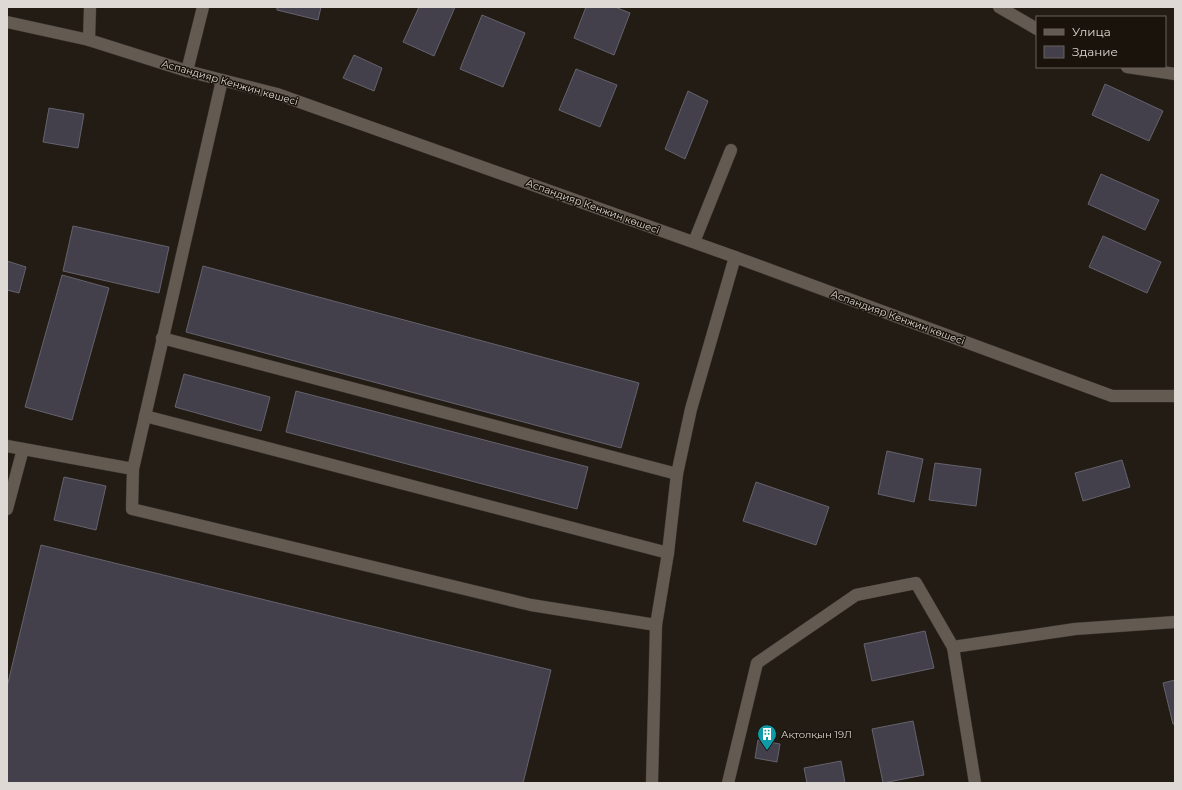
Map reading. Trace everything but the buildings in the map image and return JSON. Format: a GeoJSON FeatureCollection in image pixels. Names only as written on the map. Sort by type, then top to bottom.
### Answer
{"type":"FeatureCollection","features":[{"type":"Feature","properties":{"kind":"street"},"geometry":{"type":"LineString","coordinates":[[89,40],[90,7]]}},
{"type":"Feature","properties":{"kind":"street"},"geometry":{"type":"LineString","coordinates":[[187,71],[203,7]]}},
{"type":"Feature","properties":{"kind":"street"},"geometry":{"type":"LineString","coordinates":[[999,7],[1036,28]]}},
{"type":"Feature","properties":{"kind":"street","name":"Аспандияр Кенжин көшесі"},"geometry":{"type":"LineString","coordinates":[[7,22],[89,40],[187,71],[277,94],[694,242],[1112,396],[1175,396]]}},
{"type":"Feature","properties":{"kind":"street"},"geometry":{"type":"LineString","coordinates":[[1134,68],[1175,74]]}},
{"type":"Feature","properties":{"kind":"street"},"geometry":{"type":"LineString","coordinates":[[222,80],[133,469],[132,508],[531,604],[656,625]]}},
{"type":"Feature","properties":{"kind":"street"},"geometry":{"type":"LineString","coordinates":[[694,242],[731,150]]}},
{"type":"Feature","properties":{"kind":"street"},"geometry":{"type":"LineString","coordinates":[[652,783],[656,625],[668,553],[677,474],[691,409],[735,257]]}},
{"type":"Feature","properties":{"kind":"street"},"geometry":{"type":"LineString","coordinates":[[162,338],[677,474]]}},
{"type":"Feature","properties":{"kind":"street"},"geometry":{"type":"LineString","coordinates":[[145,416],[668,553]]}},
{"type":"Feature","properties":{"kind":"street"},"geometry":{"type":"LineString","coordinates":[[7,446],[133,469]]}},
{"type":"Feature","properties":{"kind":"street"},"geometry":{"type":"LineString","coordinates":[[7,509],[23,449]]}},
{"type":"Feature","properties":{"kind":"street"},"geometry":{"type":"LineString","coordinates":[[728,783],[757,663],[856,595],[916,583],[953,647],[975,783]]}},
{"type":"Feature","properties":{"kind":"street"},"geometry":{"type":"LineString","coordinates":[[953,647],[1075,629],[1175,622]]}},
{"type":"Feature","properties":{"kind":"place","name":"Ақтолқын 19Л"},"geometry":{"type":"Point","coordinates":[767,751]}}]}
